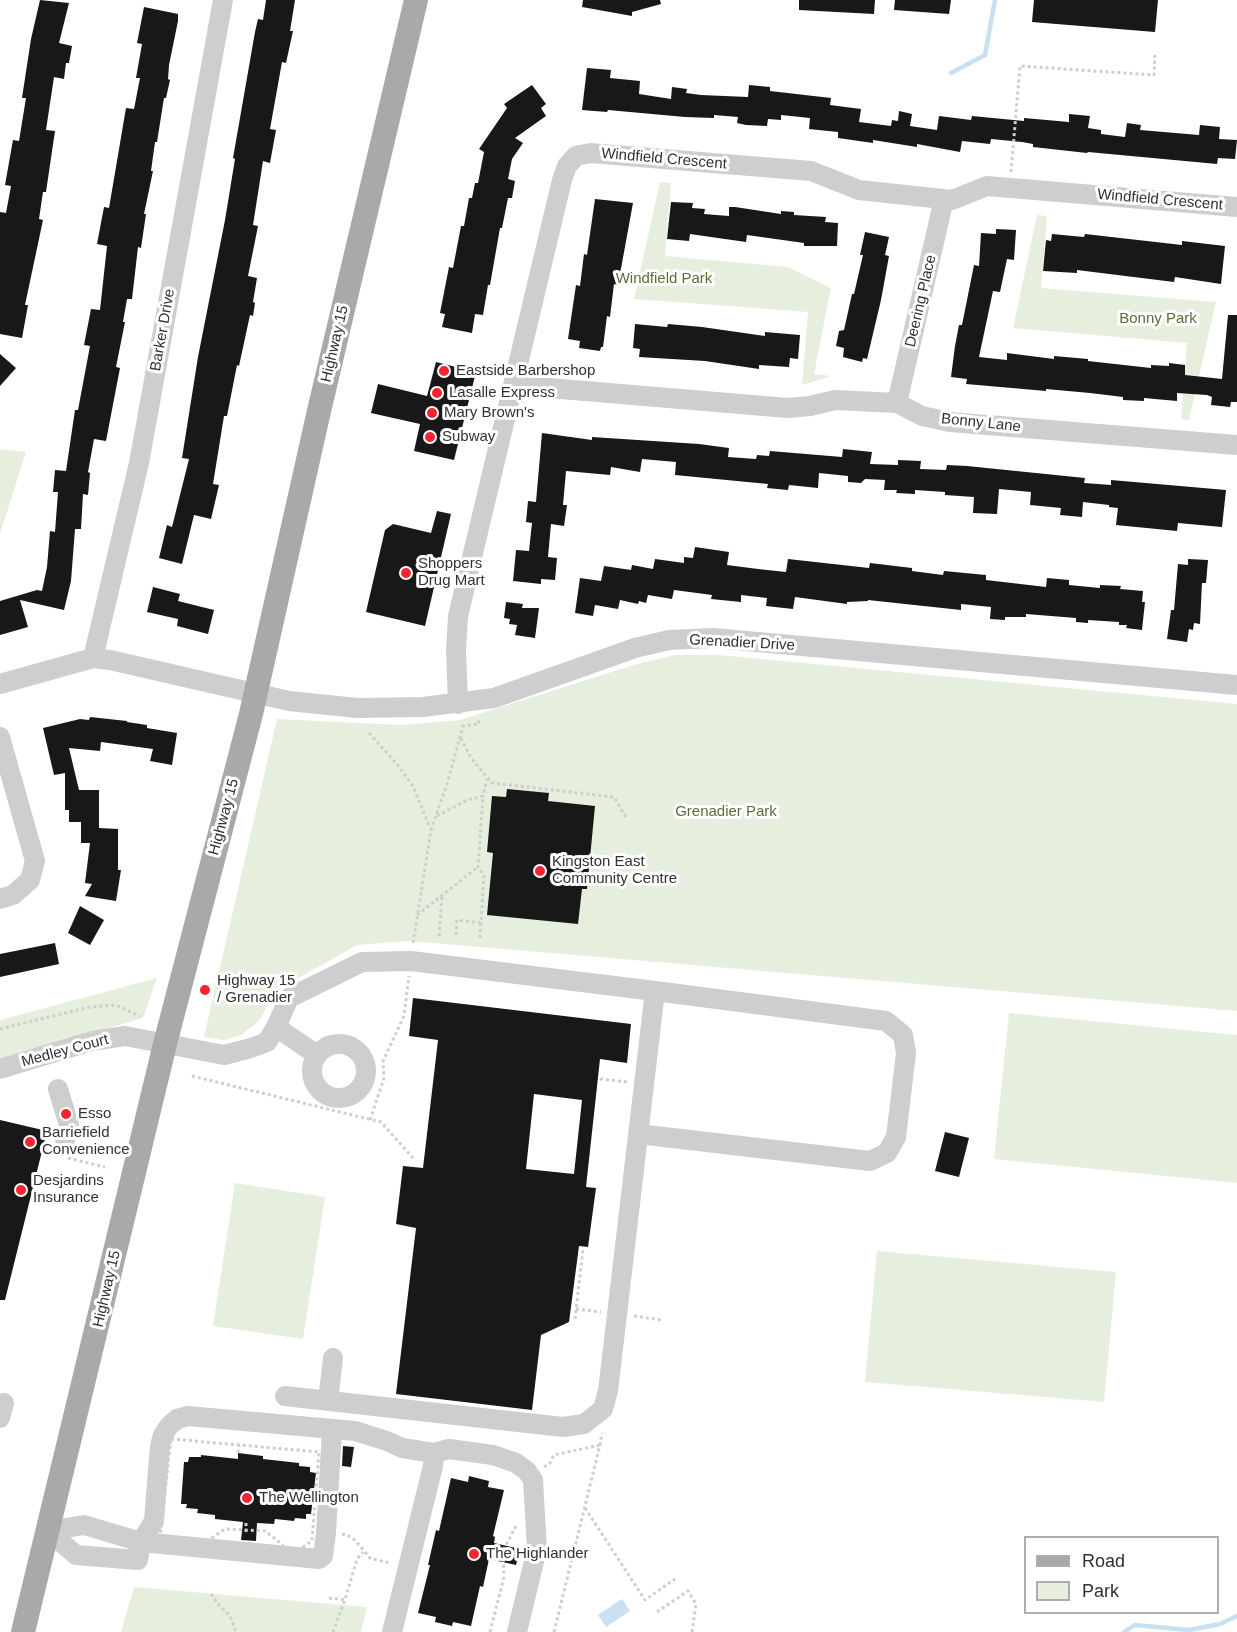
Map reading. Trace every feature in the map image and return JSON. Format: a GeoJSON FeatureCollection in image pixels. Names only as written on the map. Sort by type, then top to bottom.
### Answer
{"type":"FeatureCollection","features":[{"type":"Feature","properties":{"kind":"main road","name":"Highway 15"},"geometry":{"type":"LineString","coordinates":[[22,1632],[165,1044],[256,693],[319,411],[416,0]]}},
{"type":"Feature","properties":{"kind":"street","name":"Barker Drive"},"geometry":{"type":"LineString","coordinates":[[93,658],[139,463],[223,0]]}},
{"type":"Feature","properties":{"kind":"street","name":"Windfield Crescent"},"geometry":{"type":"LineString","coordinates":[[467,703],[456,650],[458,616],[562,180],[567,166],[576,156],[590,153],[811,171],[859,190],[952,200],[987,186],[1237,207]]}},
{"type":"Feature","properties":{"kind":"street","name":"Deering Place"},"geometry":{"type":"LineString","coordinates":[[897,403],[944,199]]}},
{"type":"Feature","properties":{"kind":"street","name":"Bonny Lane"},"geometry":{"type":"LineString","coordinates":[[513,385],[788,408],[835,400],[897,403],[922,416],[950,422],[1237,445]]}},
{"type":"Feature","properties":{"kind":"street","name":"Grenadier Drive"},"geometry":{"type":"LineString","coordinates":[[93,658],[111,660],[289,701],[357,708],[423,708],[494,698],[635,648],[669,640],[712,638],[1237,680]]}},
{"type":"Feature","properties":{"kind":"street"},"geometry":{"type":"LineString","coordinates":[[0,684],[93,658]]}},
{"type":"Feature","properties":{"kind":"street"},"geometry":{"type":"LineString","coordinates":[[0,737],[35,861],[30,880],[13,895],[0,899]]}},
{"type":"Feature","properties":{"kind":"street"},"geometry":{"type":"LineString","coordinates":[[317,1055],[276,1027],[288,998],[362,962],[411,961],[886,1021],[903,1035],[906,1053],[896,1137],[887,1153],[870,1161],[638,1134]]}},
{"type":"Feature","properties":{"kind":"street"},"geometry":{"type":"LineString","coordinates":[[285,1396],[562,1427],[584,1424],[603,1409],[608,1391],[655,991]]}},
{"type":"Feature","properties":{"kind":"street","name":"Medley Court"},"geometry":{"type":"LineString","coordinates":[[0,1069],[92,1041],[125,1036],[224,1055],[267,1042],[276,1027]]}},
{"type":"Feature","properties":{"kind":"street"},"geometry":{"type":"LineString","coordinates":[[58,1089],[69,1125],[63,1148]]}},
{"type":"Feature","properties":{"kind":"street"},"geometry":{"type":"LineString","coordinates":[[328,1401],[333,1358]]}},
{"type":"Feature","properties":{"kind":"street"},"geometry":{"type":"LineString","coordinates":[[139,1551],[154,1521],[160,1446],[163,1435],[177,1419],[188,1416],[355,1431],[402,1448],[434,1453],[449,1449],[493,1455],[516,1463],[527,1471],[533,1480],[537,1548],[517,1632]]}},
{"type":"Feature","properties":{"kind":"street"},"geometry":{"type":"LineString","coordinates":[[48,1531],[76,1556],[139,1551],[319,1559],[323,1556],[326,1533],[332,1430]]}},
{"type":"Feature","properties":{"kind":"street"},"geometry":{"type":"LineString","coordinates":[[392,1632],[433,1466],[434,1453]]}},
{"type":"Feature","properties":{"kind":"street"},"geometry":{"type":"LineString","coordinates":[[48,1531],[84,1525],[139,1551]]}},
{"type":"Feature","properties":{"kind":"path"},"geometry":{"type":"LineString","coordinates":[[1011,176],[1020,66],[1154,75],[1155,53]]}},
{"type":"Feature","properties":{"kind":"path"},"geometry":{"type":"LineString","coordinates":[[370,1120],[384,1078],[383,1060],[404,1016],[431,830],[463,726],[479,724],[467,703]]}},
{"type":"Feature","properties":{"kind":"path"},"geometry":{"type":"LineString","coordinates":[[369,733],[413,786],[431,830]]}},
{"type":"Feature","properties":{"kind":"path"},"geometry":{"type":"LineString","coordinates":[[460,736],[471,758],[492,783],[614,797],[626,817]]}},
{"type":"Feature","properties":{"kind":"path"},"geometry":{"type":"LineString","coordinates":[[480,938],[484,875],[478,867],[483,796],[487,777]]}},
{"type":"Feature","properties":{"kind":"path"},"geometry":{"type":"LineString","coordinates":[[435,817],[467,800],[483,796]]}},
{"type":"Feature","properties":{"kind":"path"},"geometry":{"type":"LineString","coordinates":[[417,915],[478,867]]}},
{"type":"Feature","properties":{"kind":"path"},"geometry":{"type":"LineString","coordinates":[[439,936],[442,895]]}},
{"type":"Feature","properties":{"kind":"path"},"geometry":{"type":"LineString","coordinates":[[456,935],[457,920],[481,923]]}},
{"type":"Feature","properties":{"kind":"path"},"geometry":{"type":"LineString","coordinates":[[0,1029],[90,1007],[116,1005],[140,1016]]}},
{"type":"Feature","properties":{"kind":"path"},"geometry":{"type":"LineString","coordinates":[[192,1076],[381,1122],[413,1158]]}},
{"type":"Feature","properties":{"kind":"path"},"geometry":{"type":"LineString","coordinates":[[63,1148],[105,1167]]}},
{"type":"Feature","properties":{"kind":"path"},"geometry":{"type":"LineString","coordinates":[[575,1319],[584,1249]]}},
{"type":"Feature","properties":{"kind":"path"},"geometry":{"type":"LineString","coordinates":[[554,1632],[600,1445],[603,1409]]}},
{"type":"Feature","properties":{"kind":"path"},"geometry":{"type":"LineString","coordinates":[[171,1439],[239,1445],[319,1452],[312,1541],[297,1551],[286,1549],[265,1531],[225,1529],[207,1541],[160,1537],[171,1439]]}},
{"type":"Feature","properties":{"kind":"path"},"geometry":{"type":"LineString","coordinates":[[238,1453],[239,1445]]}},
{"type":"Feature","properties":{"kind":"path"},"geometry":{"type":"LineString","coordinates":[[538,1470],[550,1463],[554,1455],[600,1445]]}},
{"type":"Feature","properties":{"kind":"path"},"geometry":{"type":"LineString","coordinates":[[585,1508],[645,1600],[675,1579]]}},
{"type":"Feature","properties":{"kind":"path"},"geometry":{"type":"LineString","coordinates":[[490,1632],[504,1577],[503,1551],[508,1537],[516,1528],[518,1518]]}},
{"type":"Feature","properties":{"kind":"path"},"geometry":{"type":"LineString","coordinates":[[246,1522],[246,1530]]}},
{"type":"Feature","properties":{"kind":"path"},"geometry":{"type":"LineString","coordinates":[[347,1535],[355,1540],[370,1558],[386,1562]]}},
{"type":"Feature","properties":{"kind":"path"},"geometry":{"type":"LineString","coordinates":[[493,1549],[509,1552]]}},
{"type":"Feature","properties":{"kind":"path"},"geometry":{"type":"LineString","coordinates":[[333,1632],[357,1559],[363,1552]]}},
{"type":"Feature","properties":{"kind":"path"},"geometry":{"type":"LineString","coordinates":[[657,1612],[688,1591],[696,1604],[692,1632]]}},
{"type":"Feature","properties":{"kind":"path"},"geometry":{"type":"LineString","coordinates":[[211,1594],[230,1616],[236,1632]]}},
{"type":"Feature","properties":{"kind":"path"},"geometry":{"type":"LineString","coordinates":[[329,1598],[345,1599]]}},
{"type":"Feature","properties":{"kind":"green space","name":"Windfield Park"},"geometry":{"type":"Polygon","coordinates":[[[660,182],[671,183],[665,256],[788,267],[831,288],[814,374],[831,376],[802,385],[808,312],[634,299],[660,182]]]}},
{"type":"Feature","properties":{"kind":"green space","name":"Bonny Park"},"geometry":{"type":"Polygon","coordinates":[[[1037,215],[1047,216],[1041,288],[1216,302],[1189,420],[1181,419],[1187,343],[1013,328],[1037,215]]]}},
{"type":"Feature","properties":{"kind":"green space"},"geometry":{"type":"Polygon","coordinates":[[[0,449],[26,452],[0,534],[0,449]]]}},
{"type":"Feature","properties":{"kind":"green space","name":"Grenadier Park"},"geometry":{"type":"Polygon","coordinates":[[[675,655],[719,655],[1237,704],[1237,1011],[408,941],[357,945],[275,993],[259,1021],[241,1035],[224,1040],[204,1037],[277,719],[402,725],[460,720],[637,664],[675,655]]]}},
{"type":"Feature","properties":{"kind":"green space"},"geometry":{"type":"Polygon","coordinates":[[[157,978],[143,1018],[0,1060],[0,1020],[157,978]]]}},
{"type":"Feature","properties":{"kind":"green space"},"geometry":{"type":"Polygon","coordinates":[[[1009,1013],[1237,1035],[1237,1183],[994,1159],[1009,1013]]]}},
{"type":"Feature","properties":{"kind":"green space"},"geometry":{"type":"Polygon","coordinates":[[[235,1183],[325,1197],[303,1339],[213,1326],[235,1183]]]}},
{"type":"Feature","properties":{"kind":"green space"},"geometry":{"type":"Polygon","coordinates":[[[877,1251],[1116,1272],[1104,1402],[865,1382],[877,1251]]]}},
{"type":"Feature","properties":{"kind":"green space"},"geometry":{"type":"Polygon","coordinates":[[[134,1587],[367,1607],[361,1632],[121,1632],[134,1587]]]}},
{"type":"Feature","properties":{"kind":"water"},"geometry":{"type":"Polygon","coordinates":[[[622,1599],[630,1611],[606,1627],[598,1615],[622,1599]]]}},
{"type":"Feature","properties":{"kind":"building"},"geometry":{"type":"Polygon","coordinates":[[[40,0],[69,3],[59,43],[72,46],[69,63],[66,63],[64,79],[54,77],[46,130],[55,131],[46,192],[43,192],[39,219],[43,220],[25,305],[28,305],[22,338],[0,334],[0,212],[6,213],[11,186],[5,185],[13,140],[19,141],[26,98],[22,98],[31,39],[40,0]]]}},
{"type":"Feature","properties":{"kind":"building"},"geometry":{"type":"Polygon","coordinates":[[[266,0],[295,0],[290,31],[293,31],[286,63],[282,62],[270,129],[276,130],[270,163],[263,161],[253,225],[258,226],[248,276],[257,278],[253,302],[255,303],[253,316],[250,315],[239,366],[237,365],[227,416],[224,416],[213,484],[219,485],[211,519],[194,515],[182,564],[159,558],[167,525],[172,527],[189,459],[182,458],[198,357],[225,220],[235,159],[233,158],[255,32],[258,19],[263,20],[266,0]]]}},
{"type":"Feature","properties":{"kind":"building"},"geometry":{"type":"Polygon","coordinates":[[[583,0],[660,0],[661,4],[632,12],[632,16],[582,7],[583,0]]]}},
{"type":"Feature","properties":{"kind":"building"},"geometry":{"type":"Polygon","coordinates":[[[799,0],[875,0],[874,14],[799,10],[799,0]]]}},
{"type":"Feature","properties":{"kind":"building"},"geometry":{"type":"Polygon","coordinates":[[[895,0],[951,0],[949,14],[894,10],[895,0]]]}},
{"type":"Feature","properties":{"kind":"building"},"geometry":{"type":"Polygon","coordinates":[[[1034,0],[1158,0],[1155,32],[1032,22],[1034,0]]]}},
{"type":"Feature","properties":{"kind":"building"},"geometry":{"type":"Polygon","coordinates":[[[144,7],[178,14],[178,21],[169,65],[168,79],[170,80],[166,98],[164,98],[157,142],[155,142],[151,171],[153,171],[144,214],[146,214],[141,248],[138,247],[132,299],[127,299],[123,322],[125,322],[116,367],[120,368],[106,441],[94,439],[88,472],[90,473],[88,495],[83,494],[81,529],[75,529],[71,581],[64,610],[20,600],[28,627],[0,635],[0,601],[37,590],[42,591],[50,531],[55,532],[58,492],[53,492],[55,470],[66,471],[75,410],[78,410],[90,346],[84,345],[91,309],[100,310],[107,246],[97,244],[104,207],[109,208],[126,108],[134,109],[140,78],[136,78],[142,44],[137,43],[144,7]]]}},
{"type":"Feature","properties":{"kind":"building"},"geometry":{"type":"Polygon","coordinates":[[[587,68],[611,70],[610,78],[640,81],[639,94],[671,99],[672,87],[687,89],[686,93],[701,95],[748,97],[749,85],[770,87],[770,91],[831,98],[830,105],[861,109],[859,122],[891,126],[892,120],[898,121],[899,111],[912,114],[910,126],[937,130],[939,116],[971,120],[972,116],[1069,122],[1069,114],[1090,116],[1088,128],[1101,130],[1101,134],[1125,137],[1127,123],[1141,125],[1140,130],[1199,135],[1200,125],[1220,127],[1219,139],[1237,140],[1235,159],[1218,158],[1217,164],[1087,153],[1033,147],[1033,144],[991,139],[990,144],[962,141],[960,152],[917,144],[917,147],[873,140],[873,143],[838,138],[838,132],[809,129],[810,118],[781,115],[781,120],[768,119],[767,126],[737,123],[738,117],[714,115],[714,118],[685,117],[582,110],[587,68]]]}},
{"type":"Feature","properties":{"kind":"building"},"geometry":{"type":"Polygon","coordinates":[[[532,85],[546,104],[541,108],[546,116],[515,138],[523,143],[512,159],[508,179],[515,181],[512,198],[508,198],[502,228],[500,228],[483,315],[475,314],[472,333],[442,327],[445,314],[440,313],[449,267],[453,268],[469,198],[472,198],[475,183],[478,183],[484,152],[479,149],[507,108],[504,104],[532,85]]]}},
{"type":"Feature","properties":{"kind":"building"},"geometry":{"type":"Polygon","coordinates":[[[595,199],[633,203],[618,285],[614,284],[610,317],[607,316],[603,347],[600,351],[579,348],[580,341],[568,339],[576,285],[580,286],[584,254],[587,255],[595,199]]]}},
{"type":"Feature","properties":{"kind":"building"},"geometry":{"type":"Polygon","coordinates":[[[671,202],[693,203],[692,208],[705,209],[704,214],[729,216],[729,207],[735,207],[781,214],[781,211],[794,212],[794,215],[826,217],[825,222],[838,223],[837,246],[804,246],[804,243],[747,235],[746,242],[690,234],[689,241],[667,239],[671,202]]]}},
{"type":"Feature","properties":{"kind":"building"},"geometry":{"type":"Polygon","coordinates":[[[996,229],[1016,230],[1014,260],[1007,259],[1000,292],[993,291],[979,357],[1007,360],[1007,353],[1054,359],[1054,356],[1151,368],[1151,365],[1169,366],[1169,363],[1185,365],[1185,375],[1222,379],[1228,315],[1237,315],[1237,402],[1231,402],[1230,407],[1211,405],[1212,397],[1207,395],[1177,393],[1177,401],[1144,398],[1144,401],[1123,400],[1123,397],[1090,393],[966,384],[967,379],[951,377],[959,325],[962,325],[974,265],[979,266],[981,233],[996,234],[996,229]]]}},
{"type":"Feature","properties":{"kind":"building"},"geometry":{"type":"Polygon","coordinates":[[[865,232],[889,237],[885,255],[889,256],[867,359],[863,358],[862,362],[843,357],[844,348],[836,346],[839,331],[844,330],[852,294],[854,294],[863,255],[860,255],[865,232]]]}},
{"type":"Feature","properties":{"kind":"building"},"geometry":{"type":"Polygon","coordinates":[[[1052,234],[1084,237],[1085,234],[1182,245],[1182,241],[1225,246],[1221,284],[1175,277],[1174,282],[1077,270],[1077,273],[1043,271],[1046,240],[1051,241],[1052,234]]]}},
{"type":"Feature","properties":{"kind":"building"},"geometry":{"type":"Polygon","coordinates":[[[635,324],[702,327],[765,336],[765,332],[800,335],[798,359],[790,358],[789,367],[759,365],[759,369],[705,361],[639,357],[640,349],[633,348],[635,324]]]}},
{"type":"Feature","properties":{"kind":"building"},"geometry":{"type":"Polygon","coordinates":[[[0,354],[16,368],[0,386],[0,354]]]}},
{"type":"Feature","properties":{"kind":"building"},"geometry":{"type":"Polygon","coordinates":[[[436,362],[476,372],[454,460],[414,451],[420,424],[371,413],[378,384],[427,396],[436,362]]]}},
{"type":"Feature","properties":{"kind":"building"},"geometry":{"type":"Polygon","coordinates":[[[542,433],[592,440],[592,437],[699,444],[729,448],[728,457],[756,459],[757,455],[769,456],[770,451],[842,457],[843,449],[872,452],[870,464],[898,465],[898,460],[921,461],[920,469],[946,470],[947,465],[967,466],[1085,478],[1084,483],[1111,485],[1111,480],[1226,490],[1222,527],[1178,523],[1177,531],[1116,525],[1118,508],[1109,507],[1109,505],[1083,502],[1082,517],[1060,515],[1061,508],[1030,505],[1031,492],[999,489],[997,514],[973,513],[974,497],[915,490],[915,494],[896,493],[897,490],[884,490],[885,480],[865,479],[861,483],[848,482],[848,476],[819,473],[818,488],[789,485],[788,490],[767,488],[768,484],[675,475],[676,462],[642,459],[640,472],[611,467],[610,475],[566,471],[563,505],[567,505],[564,526],[551,524],[548,557],[557,558],[555,580],[541,579],[541,584],[513,581],[516,550],[529,551],[532,523],[526,522],[528,501],[536,502],[542,433]]]}},
{"type":"Feature","properties":{"kind":"building","name":"Shoppers Drug Mart"},"geometry":{"type":"Polygon","coordinates":[[[437,511],[451,514],[425,626],[366,612],[385,530],[393,524],[431,533],[437,511]]]}},
{"type":"Feature","properties":{"kind":"building"},"geometry":{"type":"Polygon","coordinates":[[[695,547],[729,552],[727,565],[786,572],[788,559],[869,568],[870,563],[912,568],[912,571],[943,575],[944,571],[986,575],[986,580],[1046,587],[1047,578],[1069,580],[1069,585],[1100,588],[1100,585],[1121,586],[1120,589],[1143,591],[1142,602],[1145,602],[1142,630],[1126,628],[1127,625],[1119,625],[1119,622],[1088,620],[1088,623],[1076,622],[1076,618],[1026,614],[1026,617],[1005,617],[1005,620],[990,619],[991,607],[961,604],[961,610],[868,600],[847,602],[847,604],[795,597],[793,609],[766,606],[767,598],[741,595],[741,602],[711,599],[712,595],[674,590],[672,599],[648,595],[646,603],[639,601],[638,604],[620,600],[618,609],[595,605],[593,616],[575,613],[580,578],[601,581],[604,566],[631,570],[632,565],[653,569],[655,559],[684,563],[684,557],[693,558],[695,547]]]}},
{"type":"Feature","properties":{"kind":"building"},"geometry":{"type":"Polygon","coordinates":[[[1188,559],[1208,560],[1206,583],[1202,583],[1200,624],[1194,623],[1193,630],[1189,629],[1187,642],[1167,639],[1171,610],[1174,610],[1178,564],[1188,565],[1188,559]]]}},
{"type":"Feature","properties":{"kind":"building"},"geometry":{"type":"Polygon","coordinates":[[[153,587],[180,594],[178,601],[214,610],[208,634],[177,626],[178,619],[147,612],[153,587]]]}},
{"type":"Feature","properties":{"kind":"building"},"geometry":{"type":"Polygon","coordinates":[[[506,602],[523,604],[522,608],[539,608],[535,638],[515,635],[517,625],[509,624],[510,619],[504,618],[506,602]]]}},
{"type":"Feature","properties":{"kind":"building"},"geometry":{"type":"Polygon","coordinates":[[[90,717],[127,721],[147,725],[147,728],[177,733],[172,765],[150,761],[153,749],[101,742],[100,751],[69,748],[79,790],[99,790],[99,828],[118,829],[118,870],[121,870],[116,901],[85,896],[92,884],[85,883],[90,843],[81,843],[81,822],[69,822],[69,810],[65,810],[65,773],[54,775],[43,728],[80,719],[89,720],[90,717]]]}},
{"type":"Feature","properties":{"kind":"building","name":"Kingston East Community Centre"},"geometry":{"type":"Polygon","coordinates":[[[507,789],[549,793],[548,801],[595,806],[587,889],[582,889],[578,924],[487,915],[493,853],[487,852],[492,796],[506,797],[507,789]]]}},
{"type":"Feature","properties":{"kind":"building"},"geometry":{"type":"Polygon","coordinates":[[[80,906],[104,920],[90,945],[68,933],[80,906]]]}},
{"type":"Feature","properties":{"kind":"building"},"geometry":{"type":"Polygon","coordinates":[[[55,943],[59,964],[0,977],[0,954],[55,943]]]}},
{"type":"Feature","properties":{"kind":"building"},"geometry":{"type":"Polygon","coordinates":[[[413,998],[631,1024],[627,1063],[600,1059],[586,1187],[596,1188],[588,1247],[579,1246],[569,1322],[541,1335],[532,1410],[396,1394],[416,1228],[396,1224],[403,1166],[423,1168],[438,1040],[409,1036],[413,998]],[[534,1094],[526,1169],[574,1174],[582,1100],[534,1094]]]}},
{"type":"Feature","properties":{"kind":"building"},"geometry":{"type":"Polygon","coordinates":[[[0,1120],[47,1131],[5,1300],[0,1300],[0,1120]]]}},
{"type":"Feature","properties":{"kind":"building"},"geometry":{"type":"Polygon","coordinates":[[[945,1132],[969,1138],[959,1177],[935,1171],[945,1132]]]}},
{"type":"Feature","properties":{"kind":"building"},"geometry":{"type":"Polygon","coordinates":[[[343,1446],[354,1447],[351,1467],[342,1466],[343,1446]]]}},
{"type":"Feature","properties":{"kind":"building","name":"The Wellington"},"geometry":{"type":"Polygon","coordinates":[[[238,1453],[263,1456],[263,1459],[299,1463],[299,1466],[310,1467],[310,1472],[316,1473],[311,1514],[306,1514],[306,1519],[295,1518],[294,1521],[275,1519],[274,1524],[257,1523],[256,1541],[241,1540],[243,1522],[215,1519],[215,1515],[197,1513],[198,1509],[186,1508],[187,1504],[181,1504],[184,1462],[188,1462],[189,1457],[201,1457],[201,1455],[238,1459],[238,1453]]]}},
{"type":"Feature","properties":{"kind":"building","name":"The Highlander"},"geometry":{"type":"Polygon","coordinates":[[[469,1476],[489,1481],[488,1487],[504,1490],[493,1536],[495,1537],[494,1543],[520,1549],[516,1565],[489,1559],[471,1626],[453,1622],[452,1626],[435,1622],[436,1617],[418,1613],[436,1530],[439,1531],[451,1478],[468,1482],[469,1476]]]}},
{"type":"Feature","properties":{"kind":"waterway"},"geometry":{"type":"LineString","coordinates":[[951,73],[985,55],[995,0]]}},
{"type":"Feature","properties":{"kind":"waterway"},"geometry":{"type":"LineString","coordinates":[[1124,1632],[1135,1625],[1189,1630],[1220,1624],[1237,1616]]}},
{"type":"Feature","properties":{"kind":"place","name":"Eastside Barbershop"},"geometry":{"type":"Point","coordinates":[444,371]}},
{"type":"Feature","properties":{"kind":"place","name":"Lasalle Express"},"geometry":{"type":"Point","coordinates":[437,393]}},
{"type":"Feature","properties":{"kind":"place","name":"Mary Brown's"},"geometry":{"type":"Point","coordinates":[432,413]}},
{"type":"Feature","properties":{"kind":"place","name":"Subway"},"geometry":{"type":"Point","coordinates":[430,437]}},
{"type":"Feature","properties":{"kind":"place","name":"Shoppers Drug Mart"},"geometry":{"type":"Point","coordinates":[406,573]}},
{"type":"Feature","properties":{"kind":"place","name":"Kingston East Community Centre"},"geometry":{"type":"Point","coordinates":[540,871]}},
{"type":"Feature","properties":{"kind":"place","name":"Highway 15 / Grenadier"},"geometry":{"type":"Point","coordinates":[205,990]}},
{"type":"Feature","properties":{"kind":"place","name":"Esso"},"geometry":{"type":"Point","coordinates":[66,1114]}},
{"type":"Feature","properties":{"kind":"place","name":"Barriefield Convenience"},"geometry":{"type":"Point","coordinates":[30,1142]}},
{"type":"Feature","properties":{"kind":"place","name":"Desjardins Insurance"},"geometry":{"type":"Point","coordinates":[21,1190]}},
{"type":"Feature","properties":{"kind":"place","name":"The Wellington"},"geometry":{"type":"Point","coordinates":[247,1498]}},
{"type":"Feature","properties":{"kind":"place","name":"The Highlander"},"geometry":{"type":"Point","coordinates":[474,1554]}}]}
